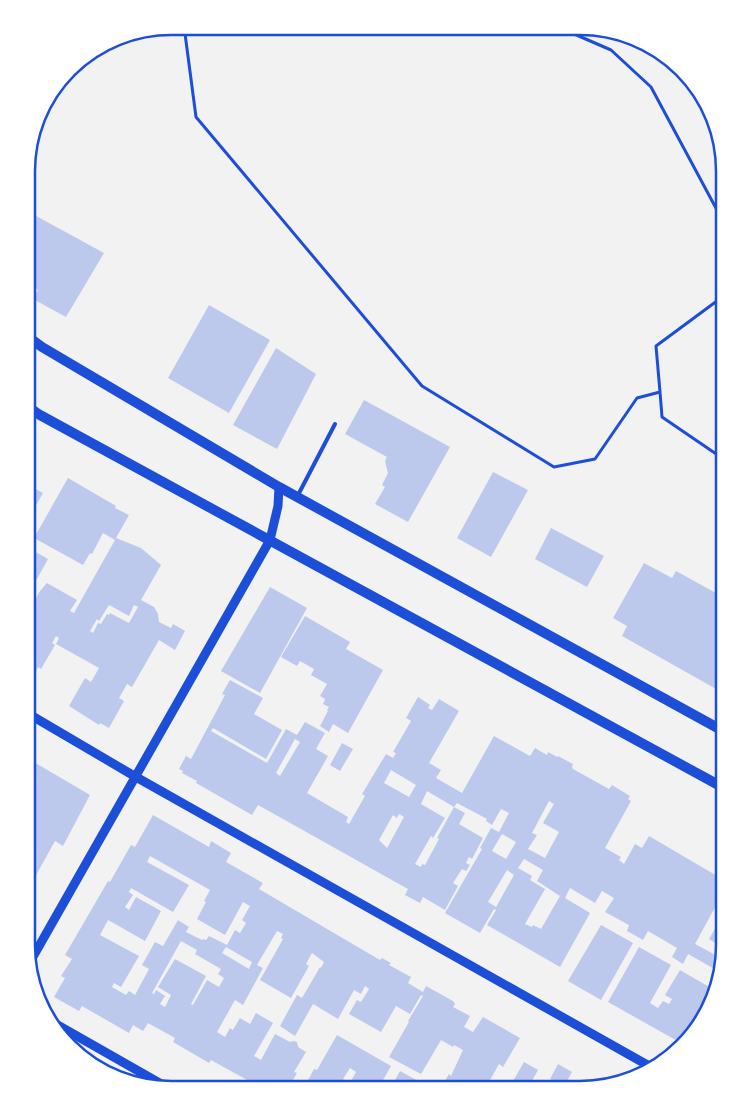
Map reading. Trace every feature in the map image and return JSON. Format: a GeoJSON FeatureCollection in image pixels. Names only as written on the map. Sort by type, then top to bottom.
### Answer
{"type":"FeatureCollection","features":[{"type":"Feature","properties":{"kind":"main road"},"geometry":{"type":"LineString","coordinates":[[35,341],[279,487],[716,728]]}},
{"type":"Feature","properties":{"kind":"main road"},"geometry":{"type":"LineString","coordinates":[[35,412],[716,784]]}},
{"type":"Feature","properties":{"kind":"street"},"geometry":{"type":"LineString","coordinates":[[35,953],[270,540],[278,506],[279,487]]}},
{"type":"Feature","properties":{"kind":"street"},"geometry":{"type":"LineString","coordinates":[[35,718],[136,777],[646,1064]]}},
{"type":"Feature","properties":{"kind":"street"},"geometry":{"type":"LineString","coordinates":[[63,1028],[154,1080]]}},
{"type":"Feature","properties":{"kind":"lane"},"geometry":{"type":"LineString","coordinates":[[35,417],[40,416]]}},
{"type":"Feature","properties":{"kind":"lane"},"geometry":{"type":"LineString","coordinates":[[297,497],[335,424]]}},
{"type":"Feature","properties":{"kind":"path"},"geometry":{"type":"LineString","coordinates":[[185,35],[196,117],[422,386],[554,467],[595,459],[637,398],[660,392]]}},
{"type":"Feature","properties":{"kind":"path"},"geometry":{"type":"LineString","coordinates":[[576,35],[611,50],[651,87],[716,208]]}},
{"type":"Feature","properties":{"kind":"path"},"geometry":{"type":"LineString","coordinates":[[716,302],[656,346],[662,417],[716,454]]}},
{"type":"Feature","properties":{"kind":"building"},"geometry":{"type":"Polygon","coordinates":[[[35,215],[104,253],[66,317],[35,300],[38,290],[35,288],[35,215]]]}},
{"type":"Feature","properties":{"kind":"building"},"geometry":{"type":"Polygon","coordinates":[[[209,305],[270,340],[229,413],[168,378],[209,305]]]}},
{"type":"Feature","properties":{"kind":"building"},"geometry":{"type":"Polygon","coordinates":[[[276,348],[316,374],[277,449],[233,425],[276,348]]]}},
{"type":"Feature","properties":{"kind":"building"},"geometry":{"type":"Polygon","coordinates":[[[364,400],[450,447],[408,522],[375,504],[385,487],[382,485],[388,473],[385,461],[387,457],[345,434],[364,400]]]}},
{"type":"Feature","properties":{"kind":"building"},"geometry":{"type":"Polygon","coordinates":[[[493,472],[528,490],[491,557],[457,538],[493,472]]]}},
{"type":"Feature","properties":{"kind":"building"},"geometry":{"type":"Polygon","coordinates":[[[68,478],[129,515],[116,538],[141,548],[161,565],[141,600],[154,607],[158,614],[159,622],[171,628],[173,624],[185,631],[175,650],[159,640],[132,687],[127,684],[119,698],[124,701],[109,728],[100,723],[99,725],[69,706],[85,678],[91,682],[99,668],[56,644],[59,638],[56,636],[52,643],[55,645],[41,669],[38,667],[35,674],[35,600],[40,591],[47,583],[77,600],[70,611],[74,613],[115,540],[103,533],[92,554],[90,553],[83,565],[35,539],[68,478]],[[109,605],[90,631],[93,633],[98,623],[101,624],[107,614],[109,615],[110,613],[129,623],[138,607],[134,605],[129,616],[109,605]]]}},
{"type":"Feature","properties":{"kind":"building"},"geometry":{"type":"Polygon","coordinates":[[[35,488],[43,493],[35,507],[35,488]]]}},
{"type":"Feature","properties":{"kind":"building"},"geometry":{"type":"Polygon","coordinates":[[[551,528],[604,556],[587,587],[535,559],[551,528]]]}},
{"type":"Feature","properties":{"kind":"building"},"geometry":{"type":"Polygon","coordinates":[[[35,552],[48,559],[35,583],[35,552]]]}},
{"type":"Feature","properties":{"kind":"building"},"geometry":{"type":"Polygon","coordinates":[[[644,563],[672,578],[676,571],[716,593],[716,689],[622,636],[627,626],[613,618],[644,563]]]}},
{"type":"Feature","properties":{"kind":"building"},"geometry":{"type":"Polygon","coordinates":[[[270,587],[307,608],[260,693],[221,671],[270,587]]]}},
{"type":"Feature","properties":{"kind":"building"},"geometry":{"type":"Polygon","coordinates":[[[305,616],[350,642],[346,649],[383,670],[348,733],[333,724],[329,732],[320,726],[329,707],[323,704],[325,699],[320,696],[327,684],[311,675],[314,669],[300,661],[297,666],[281,657],[305,616]]]}},
{"type":"Feature","properties":{"kind":"building"},"geometry":{"type":"Polygon","coordinates":[[[230,680],[263,698],[254,714],[282,730],[266,759],[213,728],[211,731],[267,763],[286,729],[297,735],[305,722],[325,733],[316,749],[328,756],[307,793],[348,817],[346,822],[349,824],[365,796],[362,794],[386,754],[393,758],[396,753],[393,752],[411,721],[406,718],[418,697],[430,705],[428,708],[432,710],[439,699],[459,711],[429,763],[441,770],[436,778],[462,793],[494,736],[530,756],[535,748],[547,755],[548,752],[558,756],[573,764],[573,769],[609,789],[612,785],[630,796],[628,799],[631,801],[605,848],[621,857],[619,860],[624,864],[635,844],[642,848],[649,836],[716,875],[716,906],[695,944],[716,955],[713,968],[688,954],[683,964],[672,957],[677,948],[648,931],[643,940],[627,931],[629,925],[605,912],[614,898],[602,891],[595,903],[570,888],[565,898],[590,913],[560,967],[487,925],[496,910],[494,909],[480,933],[445,913],[482,849],[480,848],[491,828],[499,832],[509,813],[501,809],[492,825],[486,821],[487,819],[457,803],[454,807],[465,813],[459,824],[483,838],[472,859],[469,857],[466,863],[470,865],[466,871],[462,869],[453,883],[458,886],[445,910],[423,897],[420,903],[405,895],[408,889],[258,805],[252,815],[196,783],[197,781],[182,773],[183,771],[179,769],[186,756],[191,759],[225,695],[222,694],[230,680]],[[295,739],[276,773],[280,776],[300,742],[295,739]],[[391,770],[384,783],[409,797],[416,785],[391,770]],[[427,791],[421,804],[445,818],[433,838],[431,836],[415,864],[421,867],[422,864],[425,865],[439,839],[437,838],[454,807],[427,791]],[[549,801],[532,833],[537,835],[528,849],[545,858],[559,832],[543,823],[554,804],[549,801]],[[399,814],[397,818],[393,815],[379,840],[387,848],[404,817],[399,814]],[[502,834],[492,851],[506,859],[516,842],[502,834]],[[524,859],[518,868],[532,876],[530,880],[545,889],[525,924],[541,929],[560,896],[537,881],[543,870],[524,859]],[[507,870],[488,902],[496,907],[514,875],[507,870]]]}},
{"type":"Feature","properties":{"kind":"building"},"geometry":{"type":"Polygon","coordinates":[[[342,743],[353,749],[340,771],[330,765],[342,743]]]}},
{"type":"Feature","properties":{"kind":"building"},"geometry":{"type":"Polygon","coordinates":[[[35,763],[90,795],[63,846],[55,841],[35,877],[35,763]]]}},
{"type":"Feature","properties":{"kind":"building"},"geometry":{"type":"Polygon","coordinates":[[[153,815],[209,847],[211,841],[231,853],[226,862],[263,883],[259,889],[380,960],[382,958],[391,963],[389,965],[411,977],[408,983],[423,992],[426,986],[453,1001],[455,1004],[453,1007],[470,1016],[464,1027],[473,1032],[483,1017],[520,1038],[503,1067],[499,1064],[489,1081],[445,1081],[449,1074],[451,1076],[463,1050],[441,1040],[421,1074],[389,1057],[423,996],[421,995],[410,1014],[396,1006],[381,1032],[349,1014],[357,1000],[361,1002],[369,989],[365,986],[361,994],[354,990],[338,1019],[313,1004],[295,1036],[280,1026],[297,995],[302,998],[324,962],[312,953],[306,964],[309,966],[291,998],[260,980],[283,939],[281,938],[283,934],[277,931],[257,965],[263,968],[243,1005],[235,1000],[217,1032],[225,1037],[230,1028],[233,1030],[240,1018],[250,1024],[256,1013],[273,1023],[254,1056],[261,1060],[275,1034],[290,1042],[297,1042],[298,1047],[306,1052],[294,1072],[297,1073],[292,1081],[249,1081],[211,1060],[209,1063],[173,1042],[175,1038],[148,1023],[143,1031],[133,1025],[129,1033],[82,1006],[79,1011],[54,997],[65,978],[61,976],[72,959],[65,955],[131,845],[135,847],[153,815]],[[150,856],[147,862],[189,885],[173,912],[131,888],[129,892],[133,895],[125,907],[129,910],[136,897],[161,911],[145,941],[108,920],[100,935],[139,956],[121,987],[114,983],[112,987],[126,995],[129,991],[135,995],[149,969],[142,965],[155,942],[163,946],[178,920],[189,927],[186,932],[202,940],[206,940],[209,936],[227,945],[235,930],[240,933],[246,923],[242,920],[250,906],[243,902],[225,935],[197,919],[210,890],[150,856]],[[181,941],[152,993],[154,994],[156,990],[165,996],[160,1004],[165,1007],[171,995],[158,987],[175,959],[206,976],[191,1004],[193,1005],[207,980],[219,987],[224,978],[218,974],[221,969],[195,954],[197,950],[181,941]],[[226,947],[222,953],[249,969],[252,962],[226,947]]]}},
{"type":"Feature","properties":{"kind":"building"},"geometry":{"type":"Polygon","coordinates":[[[601,925],[633,943],[601,1000],[568,981],[601,925]]]}},
{"type":"Feature","properties":{"kind":"building"},"geometry":{"type":"Polygon","coordinates":[[[716,927],[716,943],[709,939],[716,927]]]}},
{"type":"Feature","properties":{"kind":"building"},"geometry":{"type":"Polygon","coordinates":[[[639,947],[671,965],[650,1003],[658,1008],[663,1001],[669,1004],[672,999],[665,995],[680,970],[709,987],[706,997],[693,1020],[676,1040],[608,1002],[639,947]]]}},
{"type":"Feature","properties":{"kind":"building"},"geometry":{"type":"Polygon","coordinates":[[[337,1035],[391,1066],[383,1081],[351,1081],[356,1072],[350,1068],[343,1079],[346,1081],[308,1081],[314,1069],[317,1070],[337,1035]]]}},
{"type":"Feature","properties":{"kind":"building"},"geometry":{"type":"Polygon","coordinates":[[[524,1062],[538,1070],[532,1081],[513,1081],[524,1062]]]}},
{"type":"Feature","properties":{"kind":"building"},"geometry":{"type":"Polygon","coordinates":[[[558,1064],[572,1072],[567,1081],[552,1081],[550,1079],[558,1064]]]}},
{"type":"Feature","properties":{"kind":"building"},"geometry":{"type":"Polygon","coordinates":[[[400,1071],[418,1081],[394,1081],[400,1071]]]}}]}
